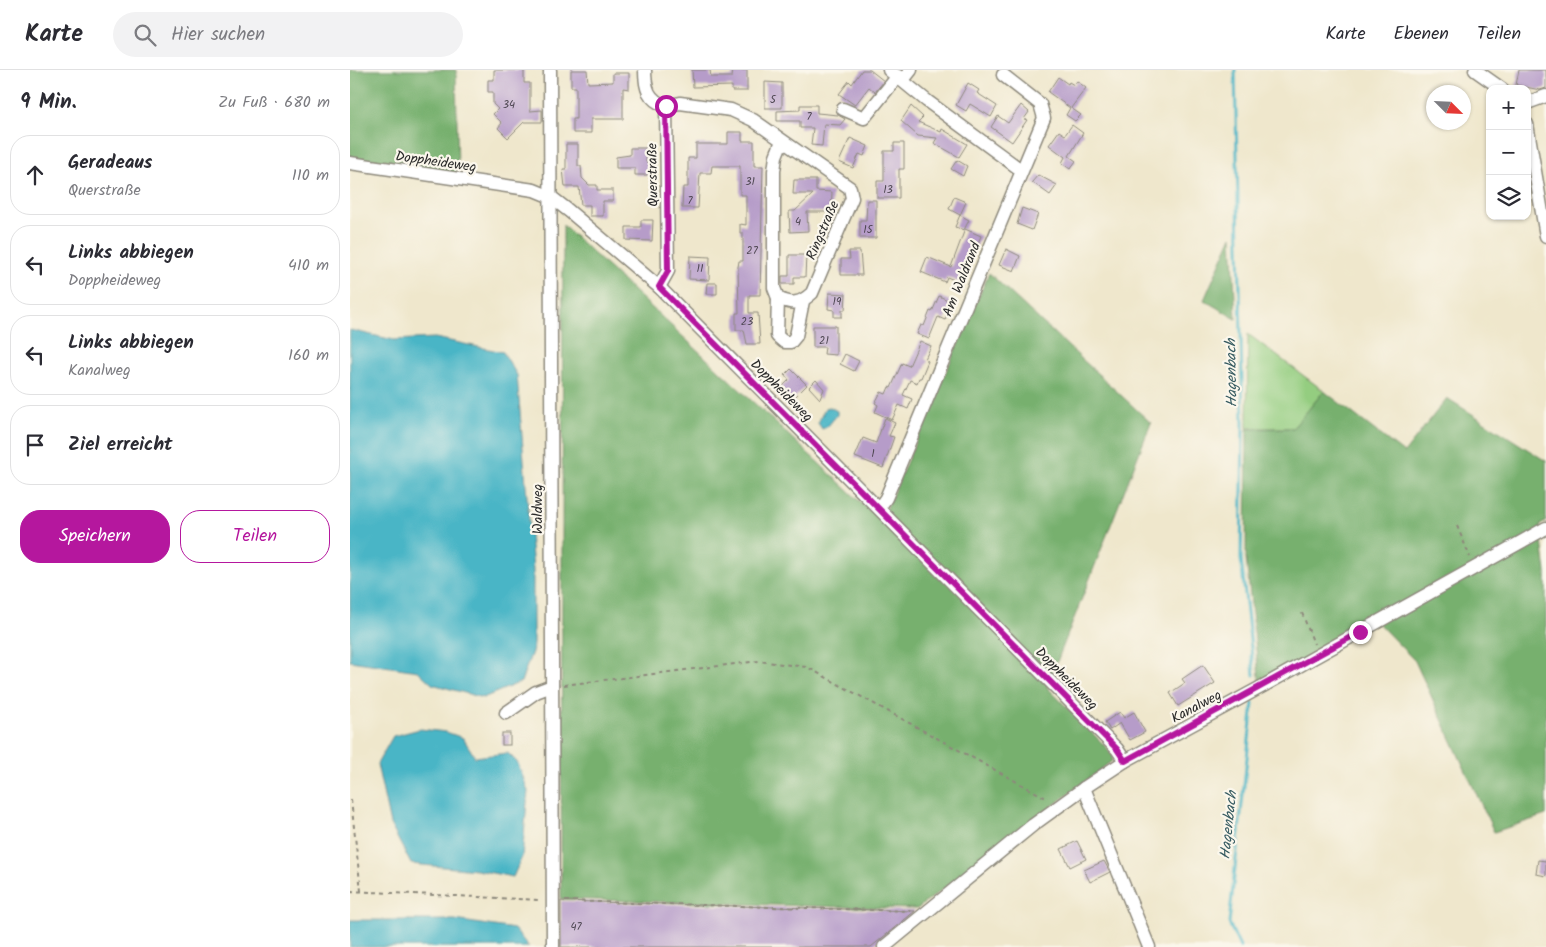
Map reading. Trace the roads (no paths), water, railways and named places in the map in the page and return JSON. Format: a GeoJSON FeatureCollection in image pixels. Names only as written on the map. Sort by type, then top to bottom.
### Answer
{"type":"FeatureCollection","features":[{"type":"Feature","properties":{"kind":"street","name":"Waldweg"},"geometry":{"type":"LineString","coordinates":[[550,70],[553,947]]}},
{"type":"Feature","properties":{"kind":"street"},"geometry":{"type":"LineString","coordinates":[[645,70],[648,92],[654,100],[666,106]]}},
{"type":"Feature","properties":{"kind":"street"},"geometry":{"type":"LineString","coordinates":[[843,109],[864,118],[897,75],[911,70]]}},
{"type":"Feature","properties":{"kind":"street"},"geometry":{"type":"LineString","coordinates":[[1474,70],[1496,85]]}},
{"type":"Feature","properties":{"kind":"street"},"geometry":{"type":"LineString","coordinates":[[897,75],[927,101],[1021,170]]}},
{"type":"Feature","properties":{"kind":"street","name":"Am Waldrand"},"geometry":{"type":"LineString","coordinates":[[879,508],[898,471],[1044,118],[1044,110],[1040,104],[1003,75]]}},
{"type":"Feature","properties":{"kind":"street"},"geometry":{"type":"LineString","coordinates":[[1531,102],[1546,96]]}},
{"type":"Feature","properties":{"kind":"street","name":"Ringstraße"},"geometry":{"type":"LineString","coordinates":[[666,106],[680,103],[731,110],[753,120],[850,188],[852,198],[812,293],[803,302],[796,336],[791,342],[784,342],[776,336],[778,298],[774,288],[774,171],[776,156],[782,142]]}},
{"type":"Feature","properties":{"kind":"street","name":"Querstraße"},"geometry":{"type":"LineString","coordinates":[[659,287],[668,271],[666,106]]}},
{"type":"Feature","properties":{"kind":"street"},"geometry":{"type":"LineString","coordinates":[[1528,130],[1546,236]]}},
{"type":"Feature","properties":{"kind":"street","name":"Doppheideweg"},"geometry":{"type":"LineString","coordinates":[[350,163],[534,190],[551,197],[659,287],[1117,749],[1125,761]]}},
{"type":"Feature","properties":{"kind":"street"},"geometry":{"type":"LineString","coordinates":[[778,298],[790,303],[803,302]]}},
{"type":"Feature","properties":{"kind":"street","name":"Kanalweg"},"geometry":{"type":"LineString","coordinates":[[884,947],[1057,808],[1125,761],[1318,656],[1546,528]]}},
{"type":"Feature","properties":{"kind":"street"},"geometry":{"type":"LineString","coordinates":[[506,713],[536,692],[552,686]]}},
{"type":"Feature","properties":{"kind":"street"},"geometry":{"type":"LineString","coordinates":[[1084,788],[1148,947]]}},
{"type":"Feature","properties":{"kind":"water"},"geometry":{"type":"Polygon","coordinates":[[[350,330],[394,340],[435,338],[503,352],[517,375],[533,570],[533,649],[521,682],[483,698],[432,684],[418,671],[350,661],[350,330]]]}},
{"type":"Feature","properties":{"kind":"water"},"geometry":{"type":"Polygon","coordinates":[[[830,407],[837,411],[837,415],[827,427],[822,429],[818,423],[825,408],[830,407]]]}},
{"type":"Feature","properties":{"kind":"water"},"geometry":{"type":"Polygon","coordinates":[[[420,729],[446,732],[463,738],[475,757],[508,753],[518,763],[528,791],[522,857],[513,877],[477,870],[411,864],[390,824],[377,764],[393,736],[420,729]]]}},
{"type":"Feature","properties":{"kind":"water"},"geometry":{"type":"Polygon","coordinates":[[[350,920],[455,920],[514,929],[529,947],[350,947],[350,920]]]}},
{"type":"Feature","properties":{"kind":"waterway","name":"Hagenbach"},"geometry":{"type":"LineString","coordinates":[[1235,70],[1243,423],[1241,559],[1254,675]]}},
{"type":"Feature","properties":{"kind":"waterway","name":"Hagenbach"},"geometry":{"type":"LineString","coordinates":[[1240,947],[1229,923],[1253,703]]}}]}
